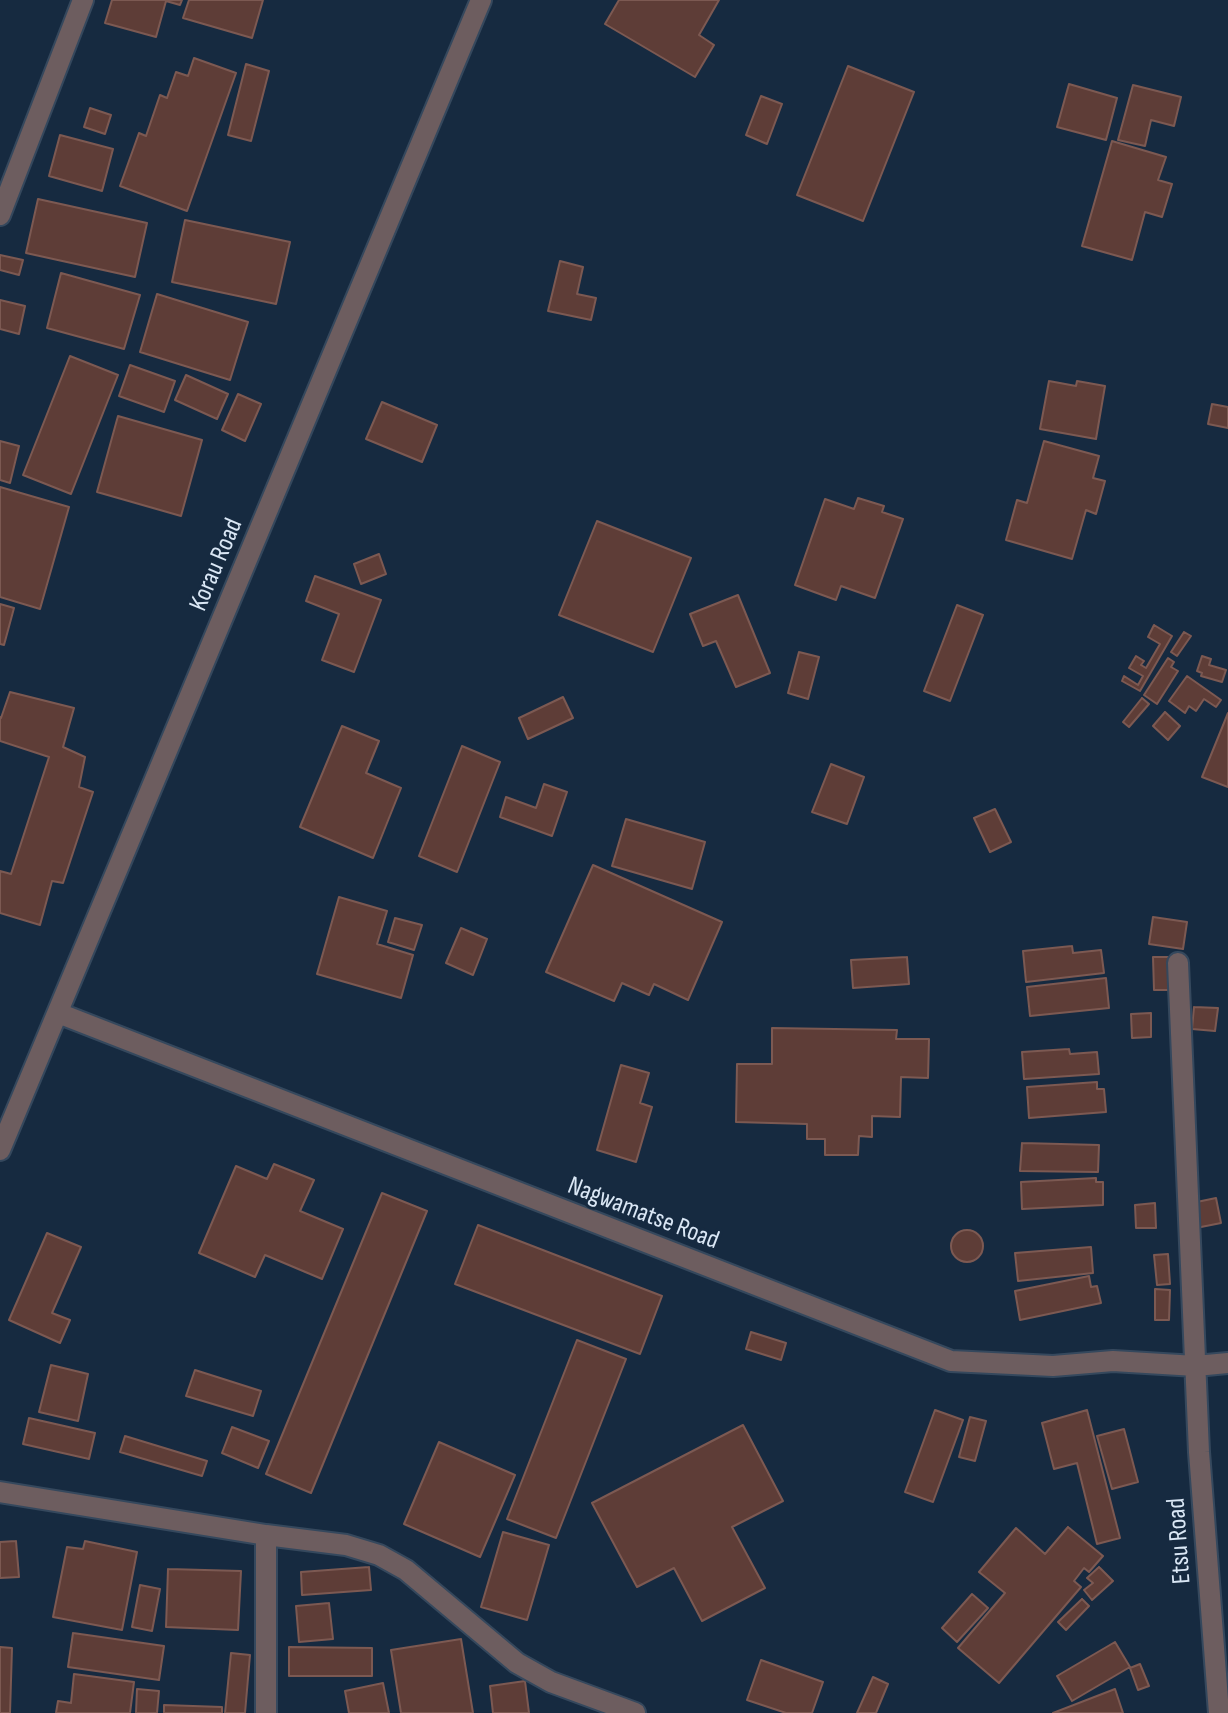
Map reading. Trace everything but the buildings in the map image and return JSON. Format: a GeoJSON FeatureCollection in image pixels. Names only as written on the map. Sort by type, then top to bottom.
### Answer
{"type":"FeatureCollection","features":[{"type":"Feature","properties":{"kind":"street"},"geometry":{"type":"LineString","coordinates":[[0,215],[83,0]]}},
{"type":"Feature","properties":{"kind":"street","name":"Korau Road"},"geometry":{"type":"LineString","coordinates":[[0,1150],[481,0]]}},
{"type":"Feature","properties":{"kind":"street","name":"Etsu Road"},"geometry":{"type":"LineString","coordinates":[[1178,963],[1199,1452],[1219,1713]]}},
{"type":"Feature","properties":{"kind":"street","name":"Nagwamatse Road"},"geometry":{"type":"LineString","coordinates":[[58,1013],[951,1361],[1053,1366],[1113,1361],[1196,1366],[1228,1363]]}},
{"type":"Feature","properties":{"kind":"street"},"geometry":{"type":"LineString","coordinates":[[0,1492],[346,1545],[379,1555],[406,1570],[517,1663],[551,1682],[635,1713]]}},
{"type":"Feature","properties":{"kind":"street"},"geometry":{"type":"LineString","coordinates":[[266,1535],[266,1713]]}}]}
